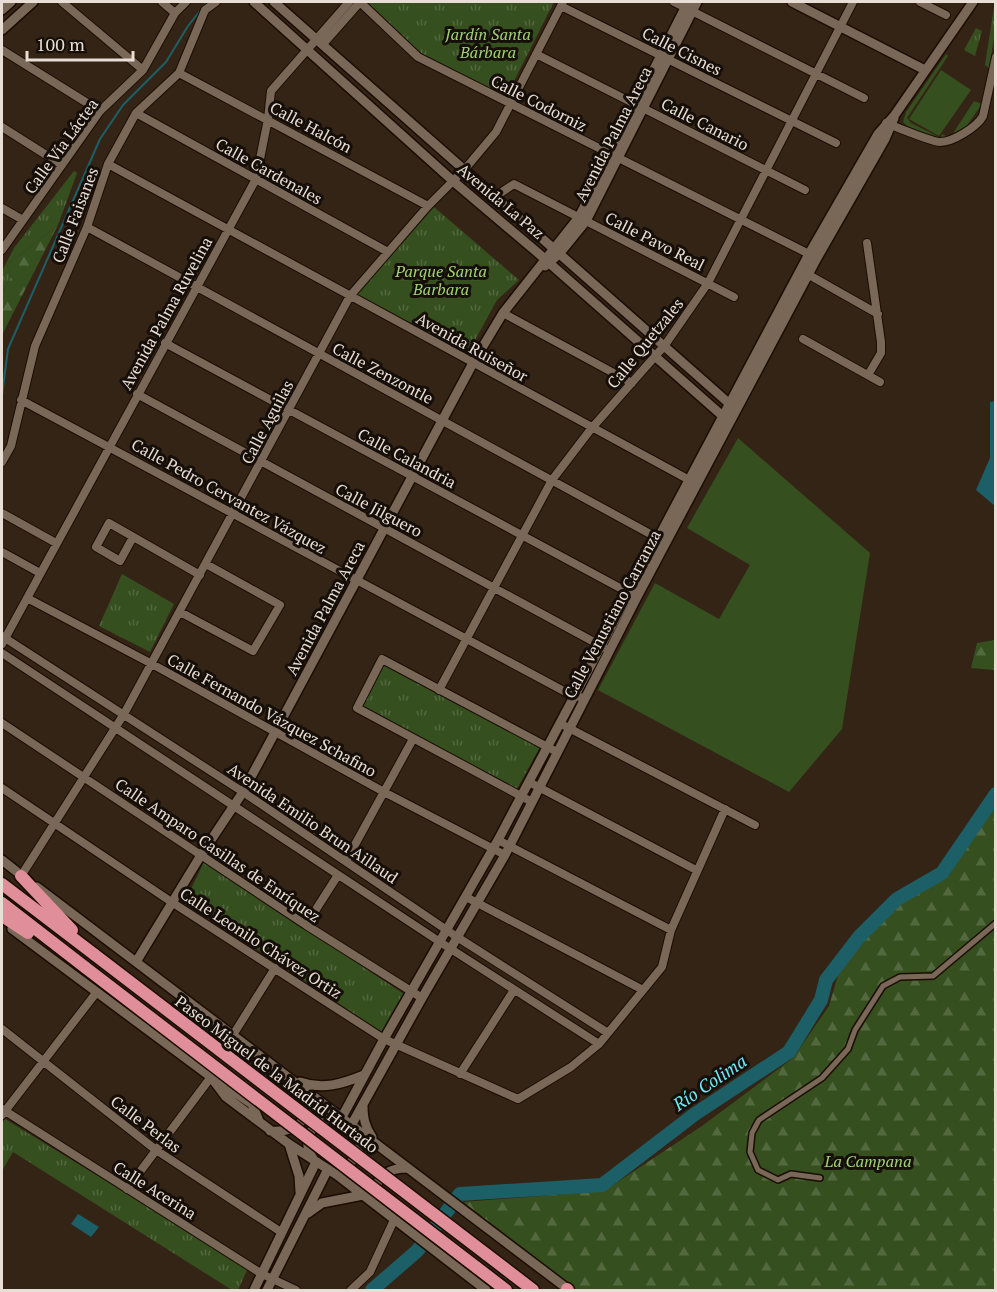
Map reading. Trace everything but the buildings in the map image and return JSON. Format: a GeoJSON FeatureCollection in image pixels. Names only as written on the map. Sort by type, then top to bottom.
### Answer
{"type":"FeatureCollection","features":[{"type":"Feature","properties":{"kind":"highway"},"geometry":{"type":"LineString","coordinates":[[21,876],[95,956]]}},
{"type":"Feature","properties":{"kind":"highway","name":"Paseo Miguel de la Madrid Hurtado"},"geometry":{"type":"LineString","coordinates":[[2,884],[533,1290]]}},
{"type":"Feature","properties":{"kind":"highway","name":"Paseo Miguel de la Madrid Hurtado"},"geometry":{"type":"LineString","coordinates":[[2,903],[506,1290]]}},
{"type":"Feature","properties":{"kind":"highway"},"geometry":{"type":"LineString","coordinates":[[2,916],[86,968]]}},
{"type":"Feature","properties":{"kind":"highway"},"geometry":{"type":"LineString","coordinates":[[476,1268],[499,1290]]}},
{"type":"Feature","properties":{"kind":"street"},"geometry":{"type":"LineString","coordinates":[[2,10],[11,2]]}},
{"type":"Feature","properties":{"kind":"street"},"geometry":{"type":"LineString","coordinates":[[2,30],[33,2]]}},
{"type":"Feature","properties":{"kind":"street"},"geometry":{"type":"LineString","coordinates":[[63,2],[143,70]]}},
{"type":"Feature","properties":{"kind":"street"},"geometry":{"type":"LineString","coordinates":[[162,2],[175,13]]}},
{"type":"Feature","properties":{"kind":"street","name":"Calle Vía Láctea"},"geometry":{"type":"LineString","coordinates":[[2,250],[100,111],[143,70],[175,13],[186,2]]}},
{"type":"Feature","properties":{"kind":"street","name":"Calle Faisanes"},"geometry":{"type":"LineString","coordinates":[[2,462],[11,446],[35,346],[87,227],[108,164],[136,113],[179,73],[205,10],[216,2]]}},
{"type":"Feature","properties":{"kind":"street","name":"Avenida La Paz"},"geometry":{"type":"LineString","coordinates":[[254,2],[453,181],[548,261],[726,419]]}},
{"type":"Feature","properties":{"kind":"street","name":"Avenida La Paz"},"geometry":{"type":"LineString","coordinates":[[274,2],[733,407]]}},
{"type":"Feature","properties":{"kind":"street","name":"Avenida Palma Ruvelina"},"geometry":{"type":"LineString","coordinates":[[320,41],[349,2]]}},
{"type":"Feature","properties":{"kind":"street","name":"Avenida Palma Ruvelina"},"geometry":{"type":"LineString","coordinates":[[3,639],[256,179],[271,91],[307,50],[320,41],[360,2]]}},
{"type":"Feature","properties":{"kind":"street","name":"Calle Codorniz"},"geometry":{"type":"LineString","coordinates":[[360,2],[418,57],[813,256]]}},
{"type":"Feature","properties":{"kind":"street"},"geometry":{"type":"LineString","coordinates":[[674,2],[689,6],[864,98]]}},
{"type":"Feature","properties":{"kind":"street","name":"Avenida Palma Areca"},"geometry":{"type":"LineString","coordinates":[[136,962],[201,855],[243,792],[444,421],[473,363],[503,313],[583,219],[689,6],[697,2]]}},
{"type":"Feature","properties":{"kind":"street"},"geometry":{"type":"LineString","coordinates":[[792,2],[925,70]]}},
{"type":"Feature","properties":{"kind":"street","name":"Calle Quetzales"},"geometry":{"type":"LineString","coordinates":[[439,690],[552,480],[591,429],[665,345],[708,283],[853,2]]}},
{"type":"Feature","properties":{"kind":"street"},"geometry":{"type":"LineString","coordinates":[[920,2],[946,15]]}},
{"type":"Feature","properties":{"kind":"street","name":"Calle Venustiano Carranza"},"geometry":{"type":"LineString","coordinates":[[733,407],[796,277],[813,256],[891,122],[973,2]]}},
{"type":"Feature","properties":{"kind":"street","name":"Calle Aguilas"},"geometry":{"type":"LineString","coordinates":[[21,876],[124,714],[350,296],[496,132],[562,4]]}},
{"type":"Feature","properties":{"kind":"street","name":"Calle Cisnes"},"geometry":{"type":"LineString","coordinates":[[562,4],[836,143]]}},
{"type":"Feature","properties":{"kind":"street"},"geometry":{"type":"LineString","coordinates":[[2,50],[100,111]]}},
{"type":"Feature","properties":{"kind":"street","name":"Calle Canario"},"geometry":{"type":"LineString","coordinates":[[536,54],[806,190]]}},
{"type":"Feature","properties":{"kind":"street"},"geometry":{"type":"LineString","coordinates":[[891,122],[941,142],[968,132],[981,121],[983,116],[996,57]]}},
{"type":"Feature","properties":{"kind":"street","name":"Calle Halcón"},"geometry":{"type":"LineString","coordinates":[[179,73],[428,206]]}},
{"type":"Feature","properties":{"kind":"street","name":"Calle Cardenales"},"geometry":{"type":"LineString","coordinates":[[136,113],[388,252]]}},
{"type":"Feature","properties":{"kind":"street"},"geometry":{"type":"LineString","coordinates":[[2,127],[62,165]]}},
{"type":"Feature","properties":{"kind":"street","name":"Avenida Ruiseñor"},"geometry":{"type":"LineString","coordinates":[[108,164],[591,429],[693,482]]}},
{"type":"Feature","properties":{"kind":"street","name":"Calle Pavo Real"},"geometry":{"type":"LineString","coordinates":[[496,196],[514,184],[735,297]]}},
{"type":"Feature","properties":{"kind":"street"},"geometry":{"type":"LineString","coordinates":[[2,207],[23,220]]}},
{"type":"Feature","properties":{"kind":"street","name":"Calle Zenzontle"},"geometry":{"type":"LineString","coordinates":[[87,227],[663,541]]}},
{"type":"Feature","properties":{"kind":"street"},"geometry":{"type":"LineString","coordinates":[[867,243],[878,314],[880,353],[868,375]]}},
{"type":"Feature","properties":{"kind":"street","name":"Calle Venustiano Carranza"},"geometry":{"type":"LineString","coordinates":[[352,1124],[507,851],[557,752],[573,696],[605,648],[726,419],[807,278],[813,256]]}},
{"type":"Feature","properties":{"kind":"street"},"geometry":{"type":"LineString","coordinates":[[796,277],[807,278],[878,314]]}},
{"type":"Feature","properties":{"kind":"street"},"geometry":{"type":"LineString","coordinates":[[503,313],[632,383]]}},
{"type":"Feature","properties":{"kind":"street"},"geometry":{"type":"LineString","coordinates":[[803,339],[880,382]]}},
{"type":"Feature","properties":{"kind":"street","name":"Calle Calandria"},"geometry":{"type":"LineString","coordinates":[[165,344],[633,595]]}},
{"type":"Feature","properties":{"kind":"street","name":"Calle Jilguero"},"geometry":{"type":"LineString","coordinates":[[137,394],[605,648]]}},
{"type":"Feature","properties":{"kind":"street","name":"Calle Pedro Cervantez Vázquez"},"geometry":{"type":"LineString","coordinates":[[21,400],[466,640],[573,696],[585,698]]}},
{"type":"Feature","properties":{"kind":"street"},"geometry":{"type":"LineString","coordinates":[[2,513],[56,543]]}},
{"type":"Feature","properties":{"kind":"street"},"geometry":{"type":"LineString","coordinates":[[133,537],[120,561],[96,547],[110,523],[200,575]]}},
{"type":"Feature","properties":{"kind":"street"},"geometry":{"type":"LineString","coordinates":[[2,552],[40,573]]}},
{"type":"Feature","properties":{"kind":"street"},"geometry":{"type":"LineString","coordinates":[[180,612],[253,651],[280,605],[206,564]]}},
{"type":"Feature","properties":{"kind":"street","name":"Calle Fernando Vázquez Schafino"},"geometry":{"type":"LineString","coordinates":[[27,598],[384,792],[671,930]]}},
{"type":"Feature","properties":{"kind":"street","name":"Avenida Emilio Brun Aillaud"},"geometry":{"type":"LineString","coordinates":[[3,639],[124,714],[346,861],[457,938],[608,1033]]}},
{"type":"Feature","properties":{"kind":"street","name":"Calle Venustiano Carranza"},"geometry":{"type":"LineString","coordinates":[[342,1117],[384,1039],[496,845],[548,747],[585,698],[605,648]]}},
{"type":"Feature","properties":{"kind":"street","name":"Avenida Emilio Brun Aillaud"},"geometry":{"type":"LineString","coordinates":[[2,653],[450,949],[599,1044]]}},
{"type":"Feature","properties":{"kind":"street"},"geometry":{"type":"LineString","coordinates":[[532,802],[357,708],[382,659],[557,752]]}},
{"type":"Feature","properties":{"kind":"street","name":"Calle Amparo Casillas de Enríquez"},"geometry":{"type":"LineString","coordinates":[[2,723],[306,925],[422,998]]}},
{"type":"Feature","properties":{"kind":"street"},"geometry":{"type":"LineString","coordinates":[[565,725],[755,825]]}},
{"type":"Feature","properties":{"kind":"street"},"geometry":{"type":"LineString","coordinates":[[346,861],[413,739]]}},
{"type":"Feature","properties":{"kind":"street"},"geometry":{"type":"LineString","coordinates":[[529,782],[696,870]]}},
{"type":"Feature","properties":{"kind":"street","name":"Calle Leonilo Chávez Ortiz"},"geometry":{"type":"LineString","coordinates":[[2,788],[173,903],[384,1039],[518,1099],[571,1067],[599,1044]]}},
{"type":"Feature","properties":{"kind":"street"},"geometry":{"type":"LineString","coordinates":[[599,1044],[662,967],[671,930],[725,809]]}},
{"type":"Feature","properties":{"kind":"street"},"geometry":{"type":"LineString","coordinates":[[2,860],[568,1290]]}},
{"type":"Feature","properties":{"kind":"street"},"geometry":{"type":"LineString","coordinates":[[306,925],[338,875]]}},
{"type":"Feature","properties":{"kind":"street"},"geometry":{"type":"LineString","coordinates":[[466,897],[643,990]]}},
{"type":"Feature","properties":{"kind":"street"},"geometry":{"type":"LineString","coordinates":[[2,921],[211,1077],[226,1097],[270,1131],[328,1169],[486,1290]]}},
{"type":"Feature","properties":{"kind":"street"},"geometry":{"type":"LineString","coordinates":[[820,1178],[791,1174],[778,1180],[758,1170],[750,1152],[752,1133],[759,1120],[822,1078],[848,1049],[855,1030],[883,986],[900,977],[933,976],[996,923]]}},
{"type":"Feature","properties":{"kind":"street"},"geometry":{"type":"LineString","coordinates":[[233,1035],[275,968]]}},
{"type":"Feature","properties":{"kind":"street"},"geometry":{"type":"LineString","coordinates":[[460,1074],[514,990]]}},
{"type":"Feature","properties":{"kind":"street"},"geometry":{"type":"LineString","coordinates":[[2,1112],[96,993]]}},
{"type":"Feature","properties":{"kind":"street","name":"Calle Perlas"},"geometry":{"type":"LineString","coordinates":[[2,1029],[156,1150],[281,1232]]}},
{"type":"Feature","properties":{"kind":"street"},"geometry":{"type":"LineString","coordinates":[[291,1079],[312,1086],[329,1087],[364,1075]]}},
{"type":"Feature","properties":{"kind":"street"},"geometry":{"type":"LineString","coordinates":[[127,1189],[211,1077]]}},
{"type":"Feature","properties":{"kind":"street"},"geometry":{"type":"LineString","coordinates":[[270,1131],[288,1131],[302,1121],[307,1105],[306,1097],[299,1085]]}},
{"type":"Feature","properties":{"kind":"street"},"geometry":{"type":"LineString","coordinates":[[363,1101],[363,1118],[375,1142]]}},
{"type":"Feature","properties":{"kind":"street","name":"Calle Acerina"},"geometry":{"type":"LineString","coordinates":[[2,1112],[262,1274],[296,1290]]}},
{"type":"Feature","properties":{"kind":"street"},"geometry":{"type":"LineString","coordinates":[[316,1162],[308,1147],[311,1131],[324,1119],[342,1117]]}},
{"type":"Feature","properties":{"kind":"street"},"geometry":{"type":"LineString","coordinates":[[328,1169],[344,1167],[357,1156],[360,1140],[352,1124]]}},
{"type":"Feature","properties":{"kind":"street"},"geometry":{"type":"LineString","coordinates":[[289,1144],[300,1193]]}},
{"type":"Feature","properties":{"kind":"street"},"geometry":{"type":"LineString","coordinates":[[254,1290],[316,1162]]}},
{"type":"Feature","properties":{"kind":"street"},"geometry":{"type":"LineString","coordinates":[[381,1210],[375,1196],[378,1181],[382,1175],[392,1169],[408,1168]]}},
{"type":"Feature","properties":{"kind":"street"},"geometry":{"type":"LineString","coordinates":[[267,1290],[328,1169]]}},
{"type":"Feature","properties":{"kind":"street"},"geometry":{"type":"LineString","coordinates":[[306,1214],[322,1203],[363,1196]]}},
{"type":"Feature","properties":{"kind":"street"},"geometry":{"type":"LineString","coordinates":[[351,1290],[370,1272],[394,1220]]}},
{"type":"Feature","properties":{"kind":"green space","name":"Jardín Santa Bárbara"},"geometry":{"type":"Polygon","coordinates":[[[367,2],[554,2],[506,97],[423,55],[367,2]]]}},
{"type":"Feature","properties":{"kind":"green space"},"geometry":{"type":"Polygon","coordinates":[[[995,6],[995,32],[989,68],[985,65],[995,6]]]}},
{"type":"Feature","properties":{"kind":"green space"},"geometry":{"type":"Polygon","coordinates":[[[976,28],[982,31],[975,56],[964,50],[976,28]]]}},
{"type":"Feature","properties":{"kind":"green space"},"geometry":{"type":"Polygon","coordinates":[[[946,54],[948,56],[907,118],[911,123],[943,139],[942,134],[950,138],[974,101],[982,104],[954,144],[909,128],[903,122],[906,112],[946,54]]]}},
{"type":"Feature","properties":{"kind":"green space"},"geometry":{"type":"Polygon","coordinates":[[[941,70],[971,90],[939,136],[909,119],[941,70]]]}},
{"type":"Feature","properties":{"kind":"green space"},"geometry":{"type":"Polygon","coordinates":[[[74,171],[77,173],[58,225],[7,265],[11,277],[2,293],[2,271],[14,248],[74,171]]]}},
{"type":"Feature","properties":{"kind":"green space","name":"Parque Santa Barbara"},"geometry":{"type":"Polygon","coordinates":[[[434,207],[519,280],[497,300],[468,353],[356,295],[434,207]]]}},
{"type":"Feature","properties":{"kind":"green space"},"geometry":{"type":"Polygon","coordinates":[[[58,225],[2,335],[2,293],[11,277],[7,265],[58,225]]]}},
{"type":"Feature","properties":{"kind":"green space"},"geometry":{"type":"Polygon","coordinates":[[[442,252],[448,273],[443,278],[423,268],[433,257],[442,252]]]}},
{"type":"Feature","properties":{"kind":"green space"},"geometry":{"type":"Polygon","coordinates":[[[738,438],[870,553],[842,729],[789,792],[598,690],[655,583],[719,619],[750,565],[687,528],[738,438]]]}},
{"type":"Feature","properties":{"kind":"green space"},"geometry":{"type":"Polygon","coordinates":[[[122,574],[174,604],[150,652],[99,626],[122,574]]]}},
{"type":"Feature","properties":{"kind":"green space"},"geometry":{"type":"Polygon","coordinates":[[[995,640],[995,670],[971,668],[977,643],[995,640]]]}},
{"type":"Feature","properties":{"kind":"green space"},"geometry":{"type":"Polygon","coordinates":[[[384,664],[540,747],[517,789],[361,706],[384,664]]]}},
{"type":"Feature","properties":{"kind":"green space","name":"La Campana"},"geometry":{"type":"Polygon","coordinates":[[[995,805],[995,1290],[577,1290],[463,1202],[604,1191],[702,1126],[793,1058],[829,1006],[841,965],[906,897],[949,875],[995,805]]]}},
{"type":"Feature","properties":{"kind":"green space"},"geometry":{"type":"Polygon","coordinates":[[[204,862],[404,994],[383,1033],[185,901],[204,862]]]}},
{"type":"Feature","properties":{"kind":"green space"},"geometry":{"type":"Polygon","coordinates":[[[5,1119],[248,1268],[238,1290],[232,1290],[13,1152],[2,1171],[2,1124],[5,1119]]]}},
{"type":"Feature","properties":{"kind":"water"},"geometry":{"type":"Polygon","coordinates":[[[995,401],[995,506],[976,490],[990,458],[990,402],[995,401]]]}},
{"type":"Feature","properties":{"kind":"water"},"geometry":{"type":"Polygon","coordinates":[[[78,1214],[99,1227],[91,1237],[71,1224],[78,1214]]]}},
{"type":"Feature","properties":{"kind":"waterway"},"geometry":{"type":"LineString","coordinates":[[2,395],[8,349],[100,139],[123,105],[166,62],[188,26],[207,2]]}},
{"type":"Feature","properties":{"kind":"waterway","name":"Río Colima"},"geometry":{"type":"LineString","coordinates":[[372,1290],[417,1251],[460,1194],[602,1185],[695,1114],[789,1052],[821,1000],[826,980],[859,937],[897,899],[942,873],[996,794]]}}]}
